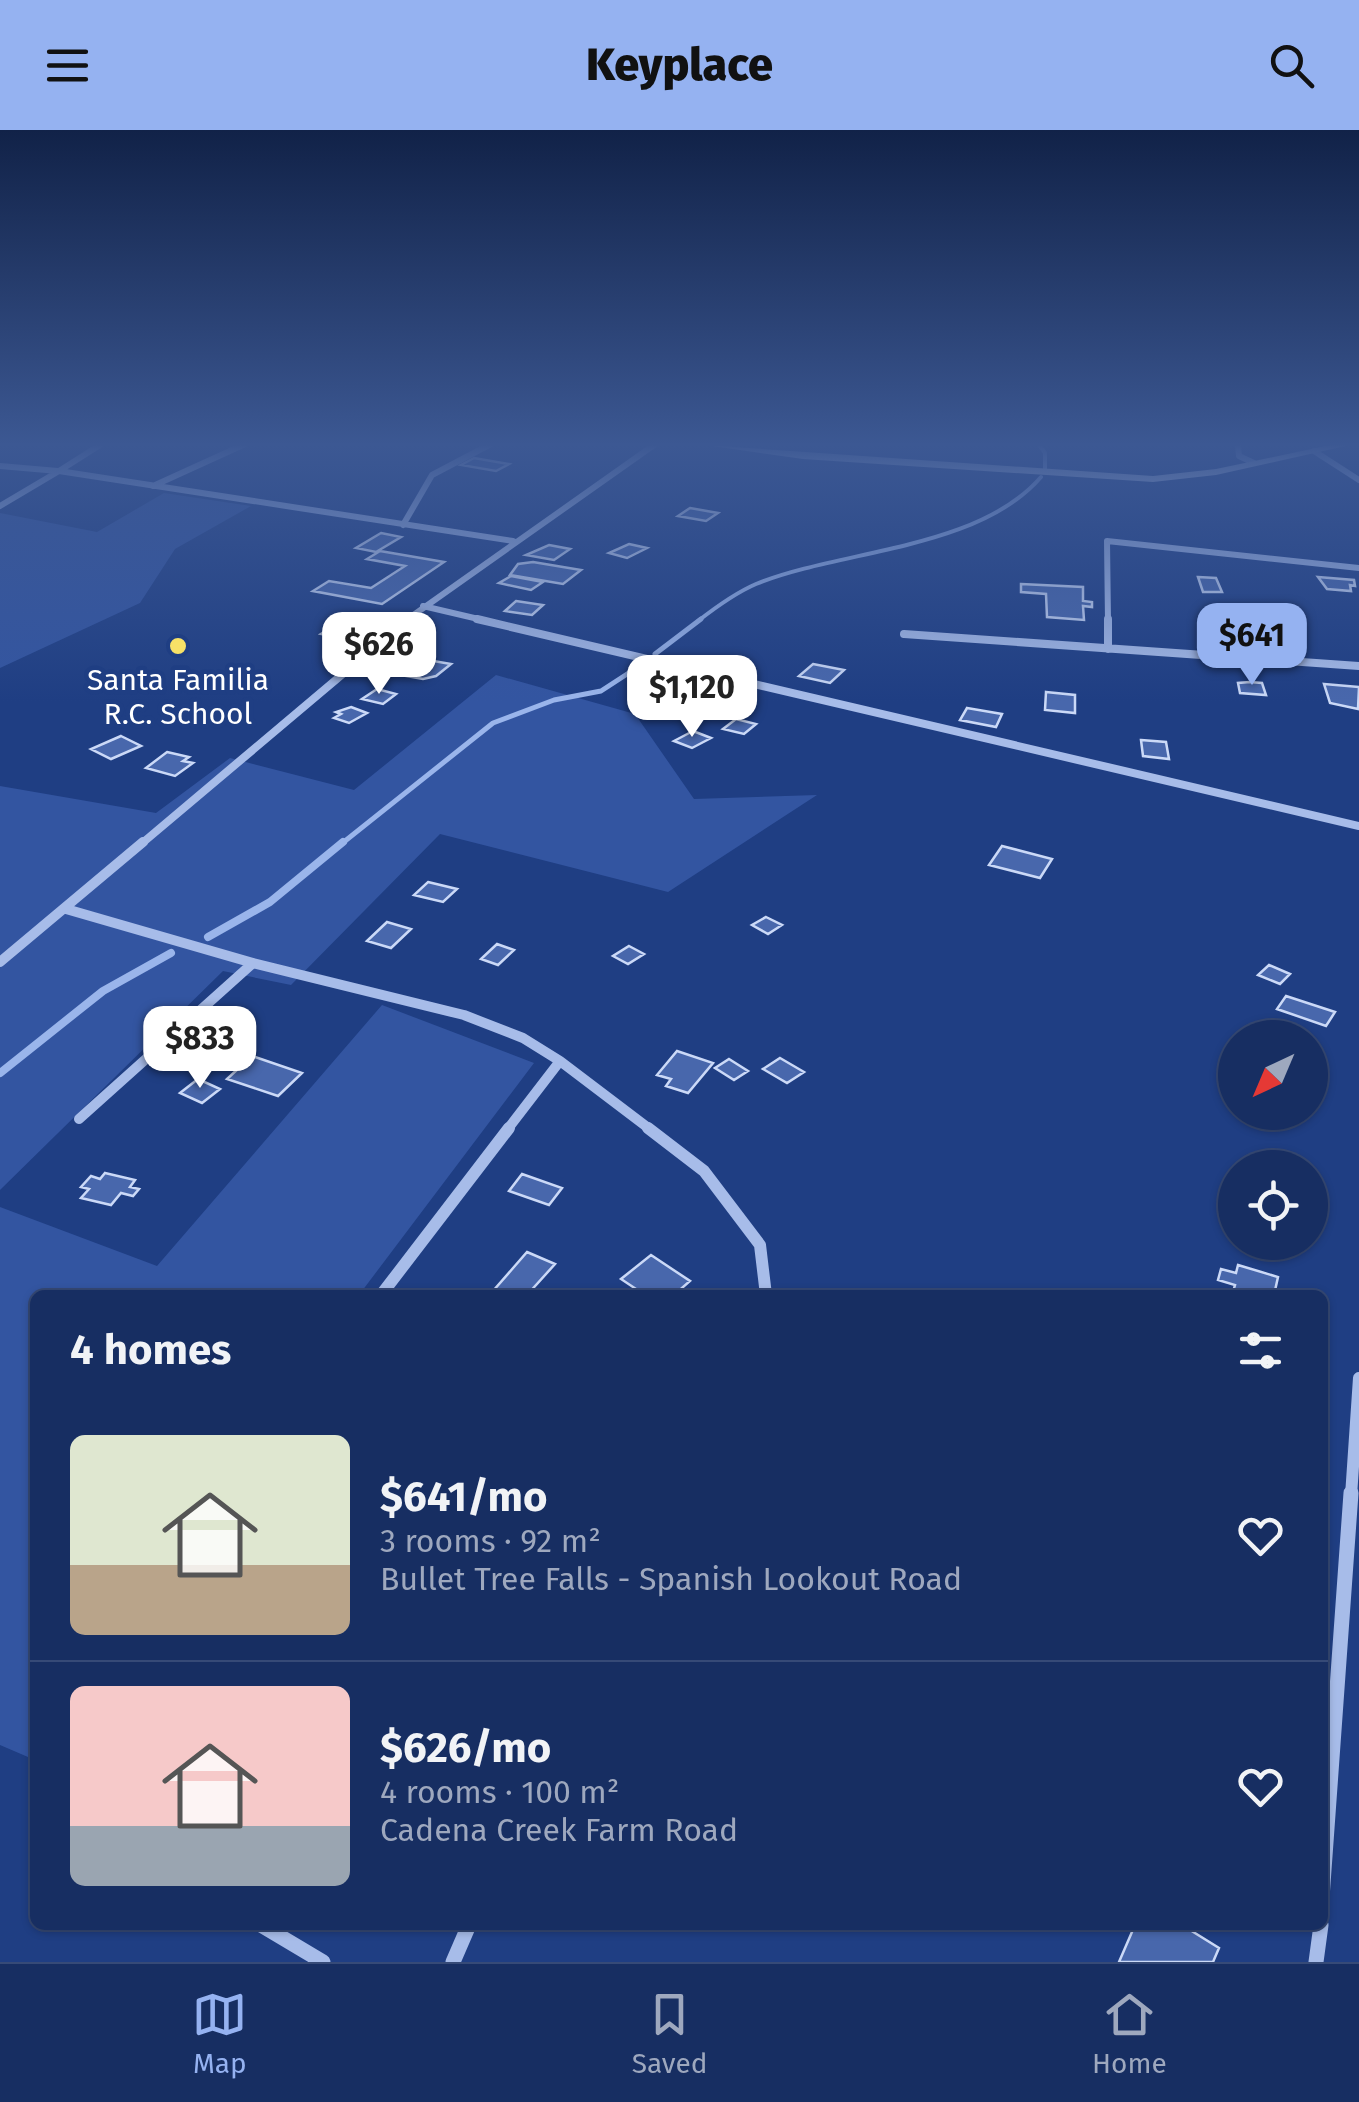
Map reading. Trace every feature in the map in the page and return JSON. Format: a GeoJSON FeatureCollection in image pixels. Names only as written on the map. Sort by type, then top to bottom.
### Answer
{"type":"FeatureCollection","features":[{"type":"Feature","properties":{"kind":"street"},"geometry":{"type":"LineString","coordinates":[[436,530],[513,541]]}},
{"type":"Feature","properties":{"kind":"street"},"geometry":{"type":"LineString","coordinates":[[0,962],[423,606],[528,530]]}},
{"type":"Feature","properties":{"kind":"street"},"geometry":{"type":"LineString","coordinates":[[1108,649],[1108,542],[1359,568]]}},
{"type":"Feature","properties":{"kind":"street"},"geometry":{"type":"LineString","coordinates":[[423,606],[1359,826]]}},
{"type":"Feature","properties":{"kind":"street"},"geometry":{"type":"LineString","coordinates":[[904,634],[1359,666]]}},
{"type":"Feature","properties":{"kind":"street"},"geometry":{"type":"LineString","coordinates":[[66,909],[253,963],[478,1020],[522,1038],[560,1061],[704,1170],[760,1245],[765,1290]]}},
{"type":"Feature","properties":{"kind":"street"},"geometry":{"type":"LineString","coordinates":[[79,1119],[253,963]]}},
{"type":"Feature","properties":{"kind":"street"},"geometry":{"type":"LineString","coordinates":[[385,1290],[560,1061]]}},
{"type":"Feature","properties":{"kind":"street"},"geometry":{"type":"LineString","coordinates":[[1328,1814],[1359,1378]]}},
{"type":"Feature","properties":{"kind":"street"},"geometry":{"type":"LineString","coordinates":[[269,1930],[323,1962]]}},
{"type":"Feature","properties":{"kind":"street"},"geometry":{"type":"LineString","coordinates":[[452,1962],[468,1930]]}},
{"type":"Feature","properties":{"kind":"street"},"geometry":{"type":"LineString","coordinates":[[1316,1962],[1319,1930]]}},
{"type":"Feature","properties":{"kind":"shaded area"},"geometry":{"type":"Polygon","coordinates":[[[0,530],[208,530],[175,549],[140,603],[0,668],[0,530]]]}},
{"type":"Feature","properties":{"kind":"shaded area"},"geometry":{"type":"Polygon","coordinates":[[[496,675],[635,714],[694,799],[817,795],[668,892],[440,834],[291,985],[223,971],[0,1190],[0,786],[156,813],[230,758],[354,790],[496,675]]]}},
{"type":"Feature","properties":{"kind":"shaded area"},"geometry":{"type":"Polygon","coordinates":[[[382,1005],[534,1063],[363,1290],[30,1290],[30,1758],[0,1745],[0,1207],[157,1266],[382,1005]]]}},
{"type":"Feature","properties":{"kind":"building"},"geometry":{"type":"Polygon","coordinates":[[[381,533],[401,537],[376,552],[356,548],[381,533]]]}},
{"type":"Feature","properties":{"kind":"building"},"geometry":{"type":"Polygon","coordinates":[[[629,544],[647,548],[627,558],[609,553],[629,544]]]}},
{"type":"Feature","properties":{"kind":"building"},"geometry":{"type":"Polygon","coordinates":[[[549,545],[570,549],[554,560],[526,555],[549,545]]]}},
{"type":"Feature","properties":{"kind":"building"},"geometry":{"type":"Polygon","coordinates":[[[380,551],[444,562],[382,604],[313,591],[329,581],[371,588],[405,566],[367,559],[380,551]]]}},
{"type":"Feature","properties":{"kind":"building"},"geometry":{"type":"Polygon","coordinates":[[[533,562],[581,570],[563,584],[510,575],[518,564],[533,562]]]}},
{"type":"Feature","properties":{"kind":"building"},"geometry":{"type":"Polygon","coordinates":[[[511,576],[543,582],[531,590],[499,583],[511,576]]]}},
{"type":"Feature","properties":{"kind":"building"},"geometry":{"type":"Polygon","coordinates":[[[1198,577],[1216,578],[1222,592],[1203,592],[1198,577]]]}},
{"type":"Feature","properties":{"kind":"building"},"geometry":{"type":"Polygon","coordinates":[[[1318,577],[1354,580],[1355,586],[1350,585],[1351,591],[1327,589],[1318,577]]]}},
{"type":"Feature","properties":{"kind":"building"},"geometry":{"type":"Polygon","coordinates":[[[1021,584],[1083,587],[1083,601],[1092,602],[1092,607],[1083,606],[1084,620],[1047,617],[1046,594],[1021,592],[1021,584]]]}},
{"type":"Feature","properties":{"kind":"building"},"geometry":{"type":"Polygon","coordinates":[[[516,601],[543,605],[532,615],[505,611],[516,601]]]}},
{"type":"Feature","properties":{"kind":"building"},"geometry":{"type":"Polygon","coordinates":[[[343,620],[361,624],[339,638],[321,634],[343,620]]]}},
{"type":"Feature","properties":{"kind":"building"},"geometry":{"type":"Polygon","coordinates":[[[1202,620],[1229,623],[1228,636],[1201,633],[1202,620]]]}},
{"type":"Feature","properties":{"kind":"building"},"geometry":{"type":"Polygon","coordinates":[[[416,658],[451,664],[436,676],[423,679],[395,674],[416,658]]]}},
{"type":"Feature","properties":{"kind":"building"},"geometry":{"type":"Polygon","coordinates":[[[813,664],[844,670],[830,683],[799,676],[813,664]]]}},
{"type":"Feature","properties":{"kind":"building"},"geometry":{"type":"Polygon","coordinates":[[[1238,683],[1262,683],[1266,695],[1240,693],[1238,683]]]}},
{"type":"Feature","properties":{"kind":"building"},"geometry":{"type":"Polygon","coordinates":[[[1324,684],[1359,687],[1358,709],[1330,703],[1324,684]]]}},
{"type":"Feature","properties":{"kind":"building"},"geometry":{"type":"Polygon","coordinates":[[[377,689],[396,694],[383,704],[362,699],[377,689]]]}},
{"type":"Feature","properties":{"kind":"building"},"geometry":{"type":"Polygon","coordinates":[[[678,689],[694,696],[671,707],[655,699],[678,689]]]}},
{"type":"Feature","properties":{"kind":"building"},"geometry":{"type":"Polygon","coordinates":[[[1046,692],[1075,695],[1075,713],[1045,710],[1046,692]]]}},
{"type":"Feature","properties":{"kind":"building"},"geometry":{"type":"Polygon","coordinates":[[[351,707],[367,713],[349,723],[334,718],[341,714],[336,712],[351,707]]]}},
{"type":"Feature","properties":{"kind":"building"},"geometry":{"type":"Polygon","coordinates":[[[967,708],[1002,714],[996,727],[960,720],[967,708]]]}},
{"type":"Feature","properties":{"kind":"building"},"geometry":{"type":"Polygon","coordinates":[[[736,719],[756,724],[744,734],[723,729],[736,719]]]}},
{"type":"Feature","properties":{"kind":"building"},"geometry":{"type":"Polygon","coordinates":[[[693,731],[711,738],[692,748],[674,741],[693,731]]]}},
{"type":"Feature","properties":{"kind":"building"},"geometry":{"type":"Polygon","coordinates":[[[121,736],[141,746],[111,759],[91,749],[121,736]]]}},
{"type":"Feature","properties":{"kind":"building"},"geometry":{"type":"Polygon","coordinates":[[[1141,740],[1166,742],[1169,759],[1143,756],[1141,740]]]}},
{"type":"Feature","properties":{"kind":"building"},"geometry":{"type":"Polygon","coordinates":[[[167,752],[189,757],[183,761],[193,763],[175,776],[146,768],[167,752]]]}},
{"type":"Feature","properties":{"kind":"building"},"geometry":{"type":"Polygon","coordinates":[[[1002,846],[1052,859],[1040,878],[989,865],[1002,846]]]}},
{"type":"Feature","properties":{"kind":"building"},"geometry":{"type":"Polygon","coordinates":[[[428,882],[457,889],[443,902],[414,895],[428,882]]]}},
{"type":"Feature","properties":{"kind":"building"},"geometry":{"type":"Polygon","coordinates":[[[766,917],[782,925],[768,934],[752,925],[766,917]]]}},
{"type":"Feature","properties":{"kind":"building"},"geometry":{"type":"Polygon","coordinates":[[[387,922],[411,929],[391,948],[367,941],[387,922]]]}},
{"type":"Feature","properties":{"kind":"building"},"geometry":{"type":"Polygon","coordinates":[[[497,944],[514,950],[498,965],[481,959],[497,944]]]}},
{"type":"Feature","properties":{"kind":"building"},"geometry":{"type":"Polygon","coordinates":[[[629,946],[644,954],[628,964],[613,956],[629,946]]]}},
{"type":"Feature","properties":{"kind":"building"},"geometry":{"type":"Polygon","coordinates":[[[1269,965],[1290,974],[1280,984],[1258,975],[1269,965]]]}},
{"type":"Feature","properties":{"kind":"building"},"geometry":{"type":"Polygon","coordinates":[[[1286,996],[1335,1012],[1328,1023],[1277,1009],[1286,996]]]}},
{"type":"Feature","properties":{"kind":"building"},"geometry":{"type":"Polygon","coordinates":[[[677,1051],[713,1063],[688,1093],[666,1086],[671,1079],[657,1075],[677,1051]]]}},
{"type":"Feature","properties":{"kind":"building"},"geometry":{"type":"Polygon","coordinates":[[[252,1056],[302,1073],[278,1096],[227,1079],[252,1056]]]}},
{"type":"Feature","properties":{"kind":"building"},"geometry":{"type":"Polygon","coordinates":[[[780,1058],[804,1072],[787,1083],[763,1069],[780,1058]]]}},
{"type":"Feature","properties":{"kind":"building"},"geometry":{"type":"Polygon","coordinates":[[[729,1059],[748,1071],[734,1080],[715,1068],[729,1059]]]}},
{"type":"Feature","properties":{"kind":"building"},"geometry":{"type":"Polygon","coordinates":[[[198,1079],[220,1089],[202,1103],[180,1093],[198,1079]]]}},
{"type":"Feature","properties":{"kind":"building"},"geometry":{"type":"Polygon","coordinates":[[[105,1173],[135,1180],[130,1187],[139,1189],[133,1196],[121,1193],[111,1205],[81,1198],[89,1189],[81,1187],[91,1176],[100,1179],[105,1173]]]}},
{"type":"Feature","properties":{"kind":"building"},"geometry":{"type":"Polygon","coordinates":[[[522,1174],[562,1188],[549,1205],[509,1191],[522,1174]]]}},
{"type":"Feature","properties":{"kind":"building"},"geometry":{"type":"Polygon","coordinates":[[[527,1252],[555,1264],[532,1290],[494,1290],[527,1252]]]}},
{"type":"Feature","properties":{"kind":"building"},"geometry":{"type":"Polygon","coordinates":[[[651,1255],[690,1281],[680,1290],[638,1290],[621,1279],[651,1255]]]}},
{"type":"Feature","properties":{"kind":"building"},"geometry":{"type":"Polygon","coordinates":[[[1238,1265],[1278,1277],[1275,1290],[1234,1290],[1235,1285],[1218,1280],[1221,1269],[1236,1273],[1238,1265]]]}},
{"type":"Feature","properties":{"kind":"building"},"geometry":{"type":"Polygon","coordinates":[[[1133,1930],[1190,1930],[1219,1948],[1213,1962],[1119,1962],[1133,1930]]]}},
{"type":"Feature","properties":{"kind":"waterway"},"geometry":{"type":"LineString","coordinates":[[698,621],[756,584],[955,530]]}},
{"type":"Feature","properties":{"kind":"waterway"},"geometry":{"type":"LineString","coordinates":[[655,654],[701,619]]}},
{"type":"Feature","properties":{"kind":"waterway"},"geometry":{"type":"LineString","coordinates":[[340,845],[493,723],[554,700],[601,691],[641,665]]}},
{"type":"Feature","properties":{"kind":"waterway"},"geometry":{"type":"LineString","coordinates":[[208,937],[270,902],[343,842]]}},
{"type":"Feature","properties":{"kind":"waterway"},"geometry":{"type":"LineString","coordinates":[[0,1073],[103,991],[171,953]]}},
{"type":"Feature","properties":{"kind":"place","name":"Santa Familia R.C. School"},"geometry":{"type":"Point","coordinates":[178,646]}}]}
